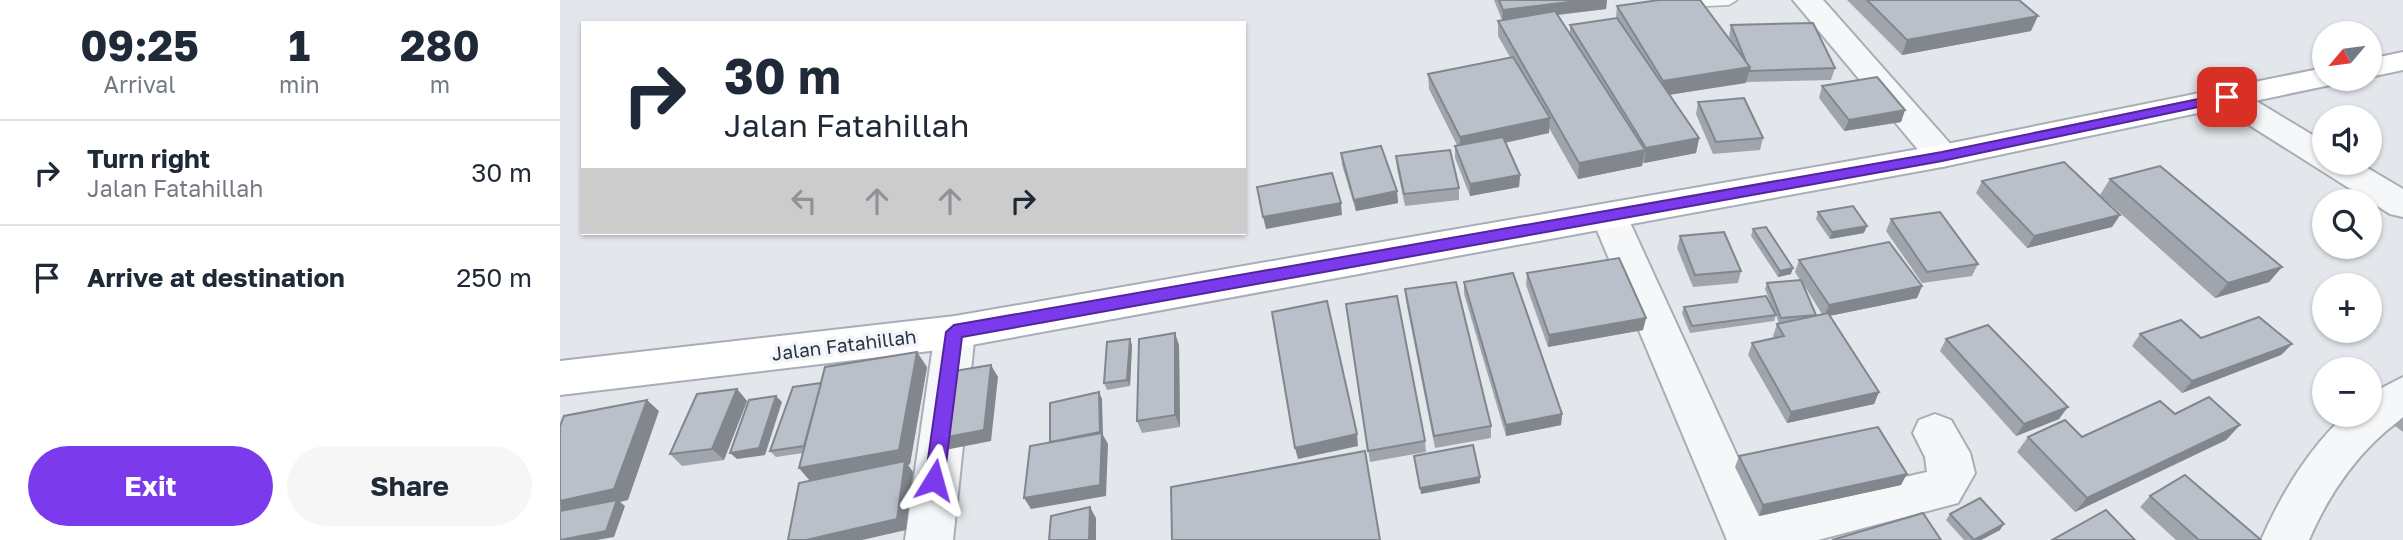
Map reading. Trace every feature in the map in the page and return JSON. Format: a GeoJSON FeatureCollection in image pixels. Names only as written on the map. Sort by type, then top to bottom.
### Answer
{"type":"FeatureCollection","features":[{"type":"Feature","properties":{"kind":"street"},"geometry":{"type":"LineString","coordinates":[[1807,0],[1942,156]]}},
{"type":"Feature","properties":{"kind":"street"},"geometry":{"type":"LineString","coordinates":[[2382,65],[2403,61]]}},
{"type":"Feature","properties":{"kind":"street","name":"Jalan Fatahillah"},"geometry":{"type":"LineString","coordinates":[[560,378],[954,332],[1942,156],[2312,79]]}},
{"type":"Feature","properties":{"kind":"street"},"geometry":{"type":"LineString","coordinates":[[2227,97],[2312,150]]}},
{"type":"Feature","properties":{"kind":"street"},"geometry":{"type":"LineString","coordinates":[[2354,175],[2403,205]]}},
{"type":"Feature","properties":{"kind":"street"},"geometry":{"type":"LineString","coordinates":[[1609,216],[1750,537],[1942,489],[1952,474],[1947,453],[1935,433]]}},
{"type":"Feature","properties":{"kind":"street"},"geometry":{"type":"LineString","coordinates":[[929,540],[954,332]]}},
{"type":"Feature","properties":{"kind":"street"},"geometry":{"type":"LineString","coordinates":[[2285,540],[2341,444],[2389,404],[2403,396]]}},
{"type":"Feature","properties":{"kind":"lane"},"geometry":{"type":"LineString","coordinates":[[1656,7],[1729,0]]}},
{"type":"Feature","properties":{"kind":"building"},"geometry":{"type":"Polygon","coordinates":[[[1499,0],[1586,0],[1503,10],[1499,0]]]}},
{"type":"Feature","properties":{"kind":"building"},"geometry":{"type":"Polygon","coordinates":[[[1659,0],[1700,0],[1750,67],[1663,81],[1617,6],[1659,0]]]}},
{"type":"Feature","properties":{"kind":"building"},"geometry":{"type":"Polygon","coordinates":[[[1867,0],[2019,0],[2038,16],[1907,40],[1867,0]]]}},
{"type":"Feature","properties":{"kind":"building"},"geometry":{"type":"Polygon","coordinates":[[[1555,11],[1645,150],[1579,163],[1498,21],[1555,11]]]}},
{"type":"Feature","properties":{"kind":"building"},"geometry":{"type":"Polygon","coordinates":[[[1617,18],[1699,138],[1646,148],[1570,25],[1617,18]]]}},
{"type":"Feature","properties":{"kind":"building"},"geometry":{"type":"Polygon","coordinates":[[[1813,23],[1835,68],[1749,71],[1750,67],[1731,25],[1813,23]]]}},
{"type":"Feature","properties":{"kind":"building"},"geometry":{"type":"Polygon","coordinates":[[[1513,57],[1550,118],[1460,137],[1428,74],[1513,57]]]}},
{"type":"Feature","properties":{"kind":"building"},"geometry":{"type":"Polygon","coordinates":[[[1877,77],[1905,110],[1849,120],[1822,86],[1877,77]]]}},
{"type":"Feature","properties":{"kind":"building"},"geometry":{"type":"Polygon","coordinates":[[[1744,98],[1763,138],[1716,142],[1698,102],[1744,98]]]}},
{"type":"Feature","properties":{"kind":"building"},"geometry":{"type":"Polygon","coordinates":[[[1503,137],[1520,175],[1470,184],[1455,146],[1503,137]]]}},
{"type":"Feature","properties":{"kind":"building"},"geometry":{"type":"Polygon","coordinates":[[[1381,146],[1397,191],[1354,200],[1341,153],[1381,146]]]}},
{"type":"Feature","properties":{"kind":"building"},"geometry":{"type":"Polygon","coordinates":[[[1450,150],[1459,188],[1404,194],[1396,156],[1450,150]]]}},
{"type":"Feature","properties":{"kind":"building"},"geometry":{"type":"Polygon","coordinates":[[[2064,162],[2120,215],[2034,236],[1982,181],[2064,162]]]}},
{"type":"Feature","properties":{"kind":"building"},"geometry":{"type":"Polygon","coordinates":[[[2160,166],[2282,267],[2228,283],[2110,179],[2160,166]]]}},
{"type":"Feature","properties":{"kind":"building"},"geometry":{"type":"Polygon","coordinates":[[[1332,173],[1341,203],[1263,217],[1257,187],[1332,173]]]}},
{"type":"Feature","properties":{"kind":"building"},"geometry":{"type":"Polygon","coordinates":[[[1853,206],[1867,226],[1832,232],[1818,212],[1853,206]]]}},
{"type":"Feature","properties":{"kind":"building"},"geometry":{"type":"Polygon","coordinates":[[[1940,212],[1978,264],[1927,272],[1891,219],[1940,212]]]}},
{"type":"Feature","properties":{"kind":"building"},"geometry":{"type":"Polygon","coordinates":[[[1766,227],[1793,268],[1780,271],[1753,229],[1766,227]]]}},
{"type":"Feature","properties":{"kind":"building"},"geometry":{"type":"Polygon","coordinates":[[[1724,232],[1741,271],[1695,275],[1680,236],[1724,232]]]}},
{"type":"Feature","properties":{"kind":"building"},"geometry":{"type":"Polygon","coordinates":[[[1889,242],[1922,286],[1829,305],[1799,260],[1889,242]]]}},
{"type":"Feature","properties":{"kind":"building"},"geometry":{"type":"Polygon","coordinates":[[[1619,258],[1646,318],[1549,335],[1527,273],[1619,258]]]}},
{"type":"Feature","properties":{"kind":"building"},"geometry":{"type":"Polygon","coordinates":[[[1513,273],[1562,414],[1506,425],[1464,282],[1513,273]]]}},
{"type":"Feature","properties":{"kind":"building"},"geometry":{"type":"Polygon","coordinates":[[[1801,280],[1816,315],[1781,318],[1767,283],[1801,280]]]}},
{"type":"Feature","properties":{"kind":"building"},"geometry":{"type":"Polygon","coordinates":[[[1456,282],[1491,426],[1434,436],[1405,289],[1456,282]]]}},
{"type":"Feature","properties":{"kind":"building"},"geometry":{"type":"Polygon","coordinates":[[[1397,296],[1425,441],[1368,451],[1346,304],[1397,296]]]}},
{"type":"Feature","properties":{"kind":"building"},"geometry":{"type":"Polygon","coordinates":[[[1766,296],[1776,315],[1692,326],[1684,307],[1766,296]]]}},
{"type":"Feature","properties":{"kind":"building"},"geometry":{"type":"Polygon","coordinates":[[[1327,301],[1357,434],[1295,448],[1272,312],[1327,301]]]}},
{"type":"Feature","properties":{"kind":"building"},"geometry":{"type":"Polygon","coordinates":[[[1828,313],[1879,392],[1791,412],[1752,343],[1784,336],[1777,324],[1828,313]]]}},
{"type":"Feature","properties":{"kind":"building"},"geometry":{"type":"Polygon","coordinates":[[[2259,317],[2292,344],[2192,381],[2140,334],[2181,320],[2201,338],[2259,317]]]}},
{"type":"Feature","properties":{"kind":"building"},"geometry":{"type":"Polygon","coordinates":[[[1988,325],[2068,407],[2024,424],[1946,339],[1988,325]]]}},
{"type":"Feature","properties":{"kind":"building"},"geometry":{"type":"Polygon","coordinates":[[[1175,333],[1175,415],[1137,421],[1139,339],[1175,333]]]}},
{"type":"Feature","properties":{"kind":"building"},"geometry":{"type":"Polygon","coordinates":[[[1130,339],[1127,380],[1104,383],[1107,342],[1130,339]]]}},
{"type":"Feature","properties":{"kind":"building"},"geometry":{"type":"Polygon","coordinates":[[[917,352],[899,450],[799,468],[825,367],[917,352]]]}},
{"type":"Feature","properties":{"kind":"building"},"geometry":{"type":"Polygon","coordinates":[[[991,365],[984,430],[937,439],[948,372],[991,365]]]}},
{"type":"Feature","properties":{"kind":"building"},"geometry":{"type":"Polygon","coordinates":[[[821,383],[804,446],[770,451],[793,387],[821,383]]]}},
{"type":"Feature","properties":{"kind":"building"},"geometry":{"type":"Polygon","coordinates":[[[737,389],[712,449],[670,454],[697,394],[737,389]]]}},
{"type":"Feature","properties":{"kind":"building"},"geometry":{"type":"Polygon","coordinates":[[[1099,392],[1100,432],[1050,442],[1050,403],[1099,392]]]}},
{"type":"Feature","properties":{"kind":"building"},"geometry":{"type":"Polygon","coordinates":[[[776,396],[759,448],[730,453],[749,400],[776,396]]]}},
{"type":"Feature","properties":{"kind":"building"},"geometry":{"type":"Polygon","coordinates":[[[2209,397],[2240,425],[2087,498],[2028,437],[2065,420],[2082,437],[2160,401],[2175,414],[2209,397]]]}},
{"type":"Feature","properties":{"kind":"building"},"geometry":{"type":"Polygon","coordinates":[[[647,400],[614,489],[560,501],[560,426],[564,416],[647,400]]]}},
{"type":"Feature","properties":{"kind":"building"},"geometry":{"type":"Polygon","coordinates":[[[1878,427],[1907,474],[1763,505],[1739,456],[1878,427]]]}},
{"type":"Feature","properties":{"kind":"building"},"geometry":{"type":"Polygon","coordinates":[[[1102,433],[1100,485],[1024,498],[1030,446],[1102,433]]]}},
{"type":"Feature","properties":{"kind":"building"},"geometry":{"type":"Polygon","coordinates":[[[1473,445],[1480,477],[1420,488],[1414,456],[1473,445]]]}},
{"type":"Feature","properties":{"kind":"building"},"geometry":{"type":"Polygon","coordinates":[[[1365,451],[1380,540],[1172,540],[1171,487],[1365,451]]]}},
{"type":"Feature","properties":{"kind":"building"},"geometry":{"type":"Polygon","coordinates":[[[905,461],[897,519],[806,540],[788,540],[799,483],[905,461]]]}},
{"type":"Feature","properties":{"kind":"building"},"geometry":{"type":"Polygon","coordinates":[[[2185,475],[2261,540],[2199,540],[2150,496],[2185,475]]]}},
{"type":"Feature","properties":{"kind":"building"},"geometry":{"type":"Polygon","coordinates":[[[1980,498],[2004,524],[1974,540],[1950,514],[1980,498]]]}},
{"type":"Feature","properties":{"kind":"building"},"geometry":{"type":"Polygon","coordinates":[[[617,500],[606,531],[560,540],[560,511],[617,500]]]}},
{"type":"Feature","properties":{"kind":"building"},"geometry":{"type":"Polygon","coordinates":[[[1090,507],[1089,540],[1049,540],[1051,516],[1090,507]]]}},
{"type":"Feature","properties":{"kind":"building"},"geometry":{"type":"Polygon","coordinates":[[[2106,510],[2135,540],[2052,540],[2106,510]]]}},
{"type":"Feature","properties":{"kind":"building"},"geometry":{"type":"Polygon","coordinates":[[[1923,513],[1941,540],[1832,540],[1923,513]]]}},
{"type":"Feature","properties":{"kind":"route"},"geometry":{"type":"LineString","coordinates":[[934,480],[954,332],[1942,156],[2227,97]]}}]}
